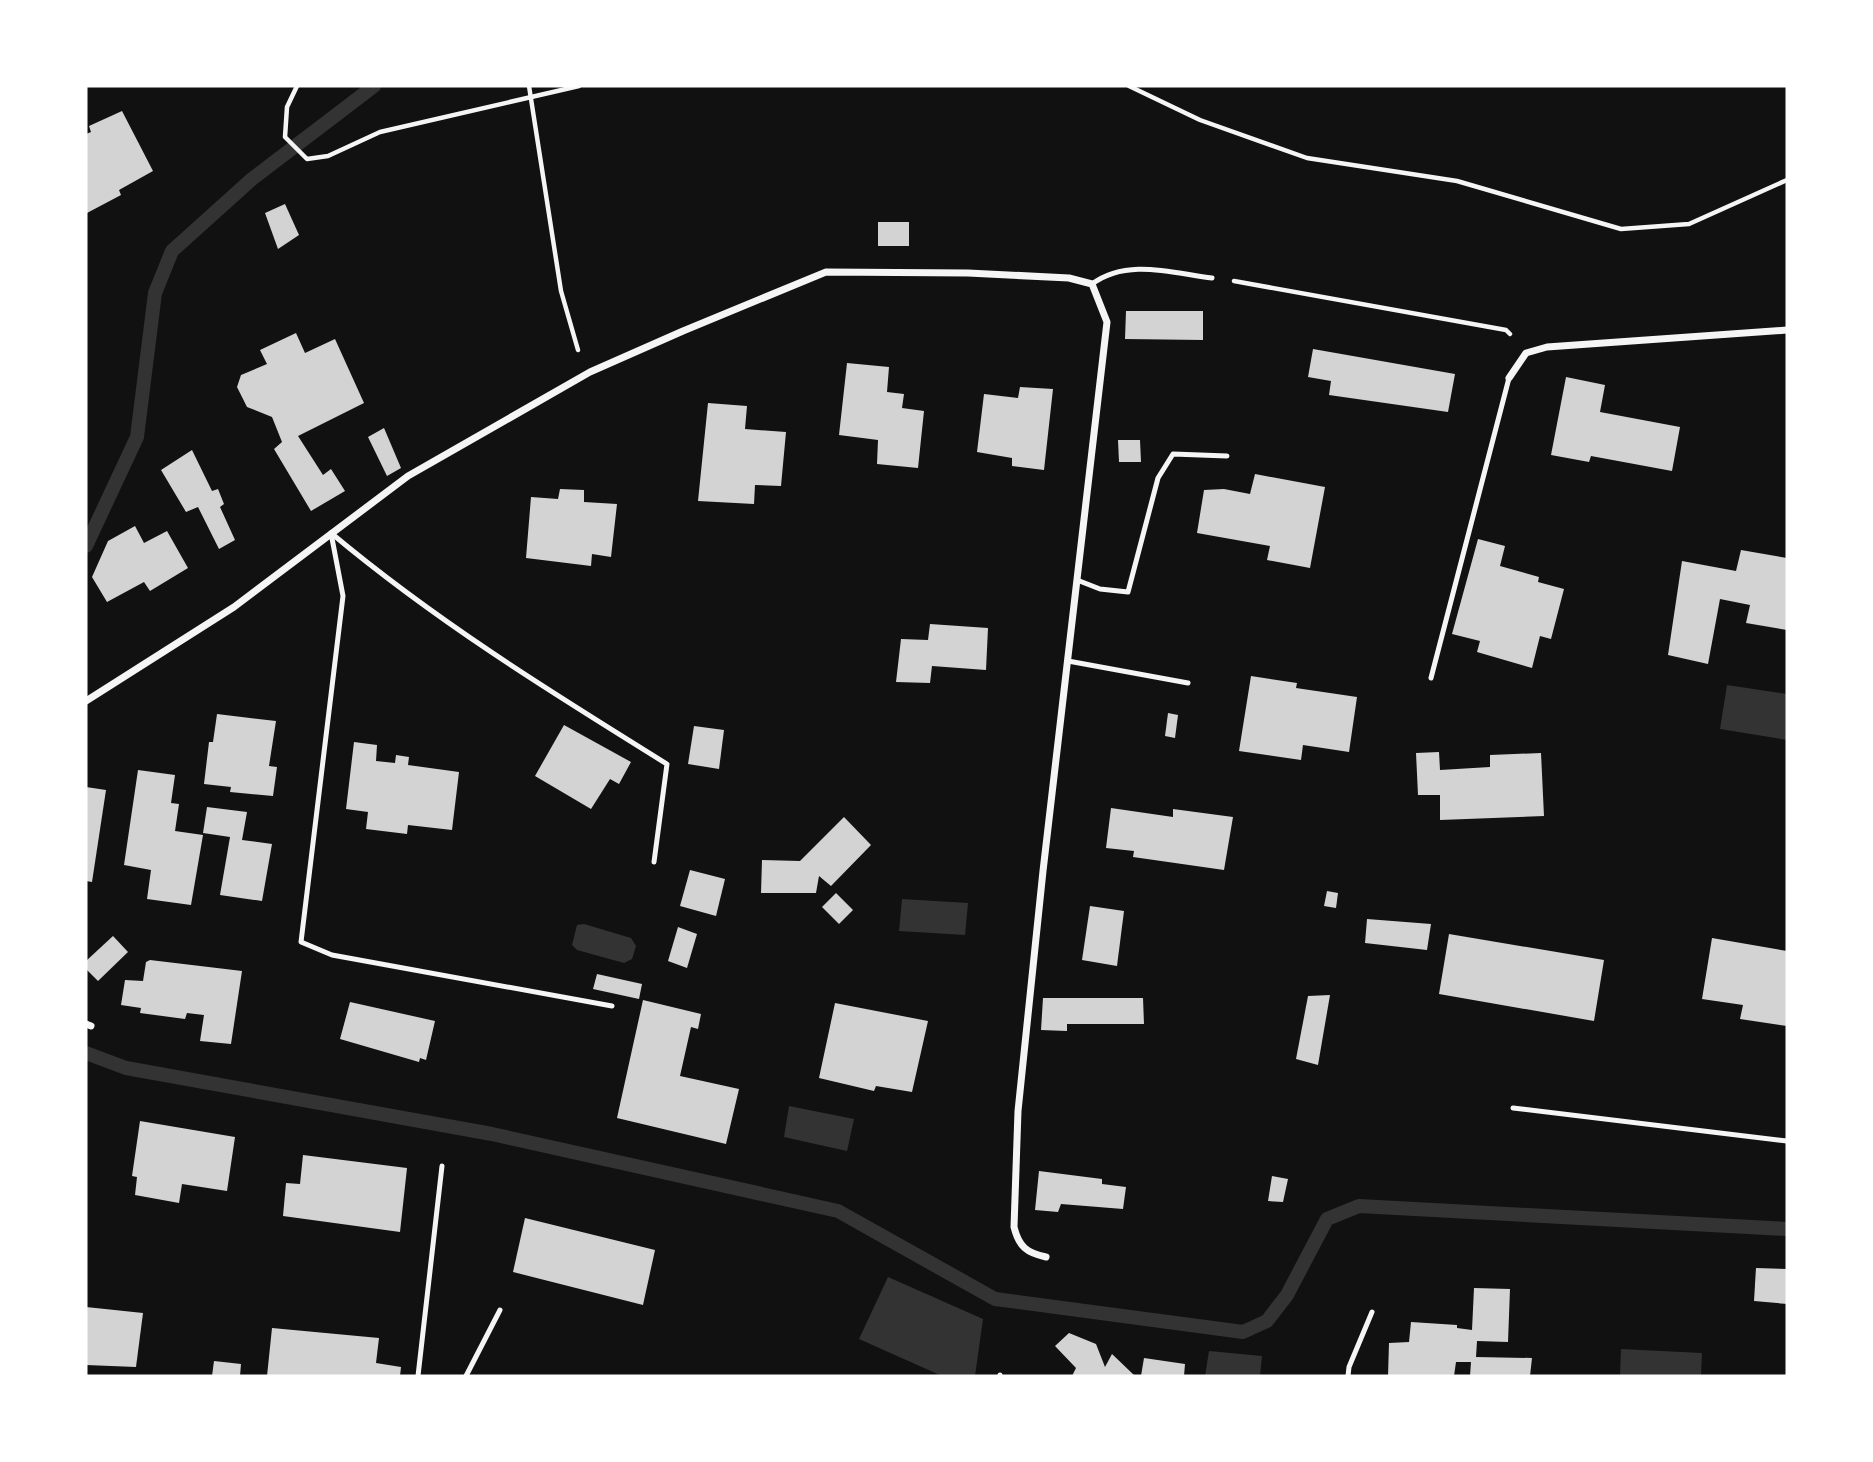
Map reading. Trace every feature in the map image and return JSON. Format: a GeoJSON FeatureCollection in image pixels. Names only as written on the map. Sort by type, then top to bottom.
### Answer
{"type":"FeatureCollection","features":[{"type":"Feature","properties":{"kind":"street"},"geometry":{"type":"LineString","coordinates":[[86,701],[234,607],[408,476],[590,372],[826,272],[968,273],[1069,278],[1092,284],[1107,322],[1018,1111],[1014,1227],[1017,1240],[1029,1253],[1046,1257]]}},
{"type":"Feature","properties":{"kind":"street"},"geometry":{"type":"LineString","coordinates":[[1509,378],[1526,353],[1575,344],[1787,330]]}},
{"type":"Feature","properties":{"kind":"lane"},"geometry":{"type":"LineString","coordinates":[[1092,284],[1106,274],[1129,268],[1212,278]]}},
{"type":"Feature","properties":{"kind":"lane"},"geometry":{"type":"LineString","coordinates":[[1431,677],[1509,378]]}},
{"type":"Feature","properties":{"kind":"lane"},"geometry":{"type":"LineString","coordinates":[[1077,580],[1100,589],[1128,592],[1158,478],[1173,454],[1227,456]]}},
{"type":"Feature","properties":{"kind":"lane"},"geometry":{"type":"LineString","coordinates":[[331,533],[379,574],[512,668],[667,764],[654,862]]}},
{"type":"Feature","properties":{"kind":"lane"},"geometry":{"type":"LineString","coordinates":[[331,533],[343,596],[301,942],[332,955],[612,1006]]}},
{"type":"Feature","properties":{"kind":"lane"},"geometry":{"type":"LineString","coordinates":[[1068,661],[1188,683]]}},
{"type":"Feature","properties":{"kind":"lane"},"geometry":{"type":"LineString","coordinates":[[1513,1108],[1787,1141]]}},
{"type":"Feature","properties":{"kind":"lane"},"geometry":{"type":"LineString","coordinates":[[418,1376],[442,1166]]}},
{"type":"Feature","properties":{"kind":"lane"},"geometry":{"type":"LineString","coordinates":[[466,1376],[500,1310]]}},
{"type":"Feature","properties":{"kind":"lane"},"geometry":{"type":"LineString","coordinates":[[1348,1376],[1349,1367],[1372,1312]]}},
{"type":"Feature","properties":{"kind":"path"},"geometry":{"type":"LineString","coordinates":[[297,86],[287,107],[285,137],[307,159],[328,156],[380,132],[579,86]]}},
{"type":"Feature","properties":{"kind":"path"},"geometry":{"type":"LineString","coordinates":[[529,86],[561,291],[573,340],[590,372]]}},
{"type":"Feature","properties":{"kind":"path"},"geometry":{"type":"LineString","coordinates":[[1129,86],[1200,120],[1307,158],[1457,181],[1621,229],[1689,224],[1787,180]]}},
{"type":"Feature","properties":{"kind":"path"},"geometry":{"type":"LineString","coordinates":[[1212,278],[1506,330],[1526,353]]}},
{"type":"Feature","properties":{"kind":"shaded area"},"geometry":{"type":"Polygon","coordinates":[[[1727,685],[1787,694],[1787,740],[1720,729],[1727,685]]]}},
{"type":"Feature","properties":{"kind":"shaded area"},"geometry":{"type":"Polygon","coordinates":[[[902,899],[968,903],[965,935],[899,931],[902,899]]]}},
{"type":"Feature","properties":{"kind":"shaded area"},"geometry":{"type":"Polygon","coordinates":[[[584,924],[631,938],[636,946],[632,959],[624,963],[577,950],[572,945],[577,925],[584,924]]]}},
{"type":"Feature","properties":{"kind":"shaded area"},"geometry":{"type":"Polygon","coordinates":[[[789,1106],[854,1119],[847,1151],[784,1137],[789,1106]]]}},
{"type":"Feature","properties":{"kind":"shaded area"},"geometry":{"type":"Polygon","coordinates":[[[888,1277],[983,1319],[975,1376],[942,1376],[859,1339],[888,1277]]]}},
{"type":"Feature","properties":{"kind":"shaded area"},"geometry":{"type":"Polygon","coordinates":[[[1621,1349],[1702,1353],[1701,1376],[1620,1376],[1621,1349]]]}},
{"type":"Feature","properties":{"kind":"shaded area"},"geometry":{"type":"Polygon","coordinates":[[[1209,1351],[1262,1356],[1260,1376],[1205,1376],[1209,1351]]]}},
{"type":"Feature","properties":{"kind":"building"},"geometry":{"type":"Polygon","coordinates":[[[122,111],[153,171],[119,190],[121,195],[87,213],[86,134],[91,132],[89,126],[122,111]]]}},
{"type":"Feature","properties":{"kind":"building"},"geometry":{"type":"Polygon","coordinates":[[[285,204],[299,235],[278,249],[265,213],[285,204]]]}},
{"type":"Feature","properties":{"kind":"building"},"geometry":{"type":"Polygon","coordinates":[[[878,222],[909,222],[909,246],[878,246],[878,222]]]}},
{"type":"Feature","properties":{"kind":"building"},"geometry":{"type":"Polygon","coordinates":[[[1126,311],[1203,311],[1203,340],[1125,339],[1126,311]]]}},
{"type":"Feature","properties":{"kind":"building"},"geometry":{"type":"Polygon","coordinates":[[[296,333],[305,353],[335,339],[364,403],[298,436],[323,475],[331,469],[345,491],[311,511],[274,449],[282,442],[272,417],[247,407],[237,387],[241,375],[267,364],[260,350],[296,333]]]}},
{"type":"Feature","properties":{"kind":"building"},"geometry":{"type":"Polygon","coordinates":[[[1313,349],[1455,374],[1448,412],[1329,395],[1331,381],[1308,377],[1313,349]]]}},
{"type":"Feature","properties":{"kind":"building"},"geometry":{"type":"Polygon","coordinates":[[[847,363],[889,367],[887,392],[904,394],[902,408],[924,411],[918,468],[877,464],[878,440],[839,435],[847,363]]]}},
{"type":"Feature","properties":{"kind":"building"},"geometry":{"type":"Polygon","coordinates":[[[1566,377],[1605,385],[1600,412],[1680,427],[1672,471],[1591,456],[1589,462],[1551,455],[1566,377]]]}},
{"type":"Feature","properties":{"kind":"building"},"geometry":{"type":"Polygon","coordinates":[[[1020,387],[1053,389],[1044,470],[1012,466],[1012,458],[977,452],[984,394],[1018,398],[1020,387]]]}},
{"type":"Feature","properties":{"kind":"building"},"geometry":{"type":"Polygon","coordinates":[[[708,403],[747,406],[745,429],[786,432],[781,486],[755,485],[754,504],[698,501],[708,403]]]}},
{"type":"Feature","properties":{"kind":"building"},"geometry":{"type":"Polygon","coordinates":[[[384,428],[401,468],[387,476],[368,437],[384,428]]]}},
{"type":"Feature","properties":{"kind":"building"},"geometry":{"type":"Polygon","coordinates":[[[1118,440],[1140,440],[1141,462],[1119,462],[1118,440]]]}},
{"type":"Feature","properties":{"kind":"building"},"geometry":{"type":"Polygon","coordinates":[[[192,450],[212,491],[218,489],[224,504],[220,507],[235,540],[219,549],[198,507],[186,512],[161,470],[192,450]]]}},
{"type":"Feature","properties":{"kind":"building"},"geometry":{"type":"Polygon","coordinates":[[[1255,474],[1325,487],[1310,568],[1267,560],[1270,546],[1197,533],[1204,490],[1224,489],[1250,494],[1255,474]]]}},
{"type":"Feature","properties":{"kind":"building"},"geometry":{"type":"Polygon","coordinates":[[[560,489],[584,490],[584,502],[617,504],[611,557],[592,554],[591,566],[526,558],[531,497],[558,499],[560,489]]]}},
{"type":"Feature","properties":{"kind":"building"},"geometry":{"type":"Polygon","coordinates":[[[135,526],[144,543],[167,531],[188,568],[150,591],[144,582],[107,602],[92,577],[108,541],[135,526]]]}},
{"type":"Feature","properties":{"kind":"building"},"geometry":{"type":"Polygon","coordinates":[[[1478,539],[1505,546],[1500,566],[1539,577],[1538,582],[1564,589],[1551,639],[1540,636],[1532,668],[1477,652],[1480,641],[1452,634],[1478,539]]]}},
{"type":"Feature","properties":{"kind":"building"},"geometry":{"type":"Polygon","coordinates":[[[1741,550],[1787,558],[1787,630],[1746,623],[1750,605],[1720,599],[1708,664],[1668,655],[1682,561],[1736,571],[1741,550]]]}},
{"type":"Feature","properties":{"kind":"building"},"geometry":{"type":"Polygon","coordinates":[[[930,624],[988,628],[986,670],[932,666],[930,683],[896,682],[901,639],[928,640],[930,624]]]}},
{"type":"Feature","properties":{"kind":"building"},"geometry":{"type":"Polygon","coordinates":[[[1251,676],[1297,683],[1296,688],[1357,697],[1349,752],[1303,745],[1301,760],[1239,751],[1251,676]]]}},
{"type":"Feature","properties":{"kind":"building"},"geometry":{"type":"Polygon","coordinates":[[[1168,713],[1178,715],[1175,738],[1165,736],[1168,713]]]}},
{"type":"Feature","properties":{"kind":"building"},"geometry":{"type":"Polygon","coordinates":[[[217,714],[276,721],[269,766],[277,767],[273,796],[230,792],[231,787],[204,784],[209,742],[213,742],[217,714]]]}},
{"type":"Feature","properties":{"kind":"building"},"geometry":{"type":"Polygon","coordinates":[[[564,725],[631,762],[619,784],[610,779],[591,809],[535,776],[564,725]]]}},
{"type":"Feature","properties":{"kind":"building"},"geometry":{"type":"Polygon","coordinates":[[[694,726],[724,730],[719,769],[688,764],[694,726]]]}},
{"type":"Feature","properties":{"kind":"building"},"geometry":{"type":"Polygon","coordinates":[[[354,742],[377,745],[376,761],[395,763],[396,755],[409,757],[408,765],[459,772],[452,830],[408,825],[407,834],[366,829],[368,812],[346,809],[354,742]]]}},
{"type":"Feature","properties":{"kind":"building"},"geometry":{"type":"Polygon","coordinates":[[[1439,752],[1440,770],[1490,767],[1490,755],[1541,753],[1544,816],[1440,820],[1440,795],[1418,795],[1416,753],[1439,752]]]}},
{"type":"Feature","properties":{"kind":"building"},"geometry":{"type":"Polygon","coordinates":[[[138,770],[175,775],[171,803],[179,804],[175,831],[203,835],[191,905],[147,899],[151,870],[124,865],[138,770]]]}},
{"type":"Feature","properties":{"kind":"building"},"geometry":{"type":"Polygon","coordinates":[[[86,787],[106,790],[92,882],[86,881],[86,787]]]}},
{"type":"Feature","properties":{"kind":"building"},"geometry":{"type":"Polygon","coordinates":[[[207,807],[247,812],[242,840],[272,844],[262,901],[220,895],[230,837],[203,833],[207,807]]]}},
{"type":"Feature","properties":{"kind":"building"},"geometry":{"type":"Polygon","coordinates":[[[1111,808],[1173,817],[1173,809],[1233,817],[1224,870],[1133,857],[1134,851],[1106,848],[1111,808]]]}},
{"type":"Feature","properties":{"kind":"building"},"geometry":{"type":"Polygon","coordinates":[[[844,817],[871,845],[831,886],[819,876],[816,893],[761,893],[762,860],[800,861],[844,817]]]}},
{"type":"Feature","properties":{"kind":"building"},"geometry":{"type":"Polygon","coordinates":[[[690,870],[725,879],[716,916],[680,906],[690,870]]]}},
{"type":"Feature","properties":{"kind":"building"},"geometry":{"type":"Polygon","coordinates":[[[1327,891],[1338,893],[1336,908],[1324,906],[1327,891]]]}},
{"type":"Feature","properties":{"kind":"building"},"geometry":{"type":"Polygon","coordinates":[[[836,893],[853,910],[839,924],[822,907],[836,893]]]}},
{"type":"Feature","properties":{"kind":"building"},"geometry":{"type":"Polygon","coordinates":[[[1090,906],[1124,911],[1117,966],[1082,960],[1090,906]]]}},
{"type":"Feature","properties":{"kind":"building"},"geometry":{"type":"Polygon","coordinates":[[[1367,919],[1431,924],[1427,950],[1365,943],[1367,919]]]}},
{"type":"Feature","properties":{"kind":"building"},"geometry":{"type":"Polygon","coordinates":[[[678,927],[697,934],[687,968],[668,961],[678,927]]]}},
{"type":"Feature","properties":{"kind":"building"},"geometry":{"type":"Polygon","coordinates":[[[1449,934],[1604,960],[1594,1021],[1439,994],[1449,934]]]}},
{"type":"Feature","properties":{"kind":"building"},"geometry":{"type":"Polygon","coordinates":[[[113,936],[128,952],[98,981],[86,969],[86,961],[113,936]]]}},
{"type":"Feature","properties":{"kind":"building"},"geometry":{"type":"Polygon","coordinates":[[[1712,938],[1787,951],[1787,1026],[1740,1019],[1743,1005],[1702,999],[1712,938]]]}},
{"type":"Feature","properties":{"kind":"building"},"geometry":{"type":"Polygon","coordinates":[[[150,960],[242,971],[231,1044],[200,1041],[204,1015],[187,1013],[185,1019],[140,1013],[141,1008],[121,1005],[125,980],[143,981],[146,962],[150,960]]]}},
{"type":"Feature","properties":{"kind":"building"},"geometry":{"type":"Polygon","coordinates":[[[597,974],[642,984],[639,999],[593,989],[597,974]]]}},
{"type":"Feature","properties":{"kind":"building"},"geometry":{"type":"Polygon","coordinates":[[[1330,995],[1318,1065],[1296,1059],[1308,996],[1330,995]]]}},
{"type":"Feature","properties":{"kind":"building"},"geometry":{"type":"Polygon","coordinates":[[[1043,998],[1143,998],[1144,1024],[1067,1024],[1067,1031],[1041,1030],[1043,998]]]}},
{"type":"Feature","properties":{"kind":"building"},"geometry":{"type":"Polygon","coordinates":[[[643,1000],[701,1014],[698,1029],[691,1027],[680,1076],[739,1089],[726,1144],[617,1118],[643,1000]]]}},
{"type":"Feature","properties":{"kind":"building"},"geometry":{"type":"Polygon","coordinates":[[[350,1002],[435,1021],[426,1060],[420,1058],[419,1062],[340,1039],[350,1002]]]}},
{"type":"Feature","properties":{"kind":"building"},"geometry":{"type":"Polygon","coordinates":[[[835,1003],[928,1021],[912,1092],[876,1086],[874,1091],[819,1078],[835,1003]]]}},
{"type":"Feature","properties":{"kind":"building"},"geometry":{"type":"Polygon","coordinates":[[[140,1121],[235,1137],[227,1191],[182,1184],[179,1203],[135,1195],[137,1177],[132,1176],[140,1121]]]}},
{"type":"Feature","properties":{"kind":"building"},"geometry":{"type":"Polygon","coordinates":[[[303,1155],[407,1168],[400,1232],[283,1216],[286,1183],[300,1184],[303,1155]]]}},
{"type":"Feature","properties":{"kind":"building"},"geometry":{"type":"Polygon","coordinates":[[[1039,1171],[1102,1179],[1102,1184],[1126,1187],[1123,1209],[1061,1204],[1058,1212],[1035,1210],[1039,1171]]]}},
{"type":"Feature","properties":{"kind":"building"},"geometry":{"type":"Polygon","coordinates":[[[1272,1176],[1288,1179],[1283,1202],[1268,1201],[1272,1176]]]}},
{"type":"Feature","properties":{"kind":"building"},"geometry":{"type":"Polygon","coordinates":[[[525,1218],[655,1250],[643,1305],[513,1272],[525,1218]]]}},
{"type":"Feature","properties":{"kind":"building"},"geometry":{"type":"Polygon","coordinates":[[[1756,1268],[1787,1269],[1787,1304],[1754,1301],[1756,1268]]]}},
{"type":"Feature","properties":{"kind":"building"},"geometry":{"type":"Polygon","coordinates":[[[1474,1288],[1510,1289],[1508,1342],[1477,1341],[1476,1357],[1532,1358],[1530,1376],[1470,1376],[1471,1362],[1456,1362],[1454,1376],[1388,1376],[1389,1343],[1409,1342],[1411,1322],[1457,1325],[1457,1328],[1472,1330],[1474,1288]]]}},
{"type":"Feature","properties":{"kind":"building"},"geometry":{"type":"Polygon","coordinates":[[[86,1307],[143,1313],[136,1367],[86,1365],[86,1307]]]}},
{"type":"Feature","properties":{"kind":"building"},"geometry":{"type":"Polygon","coordinates":[[[272,1328],[379,1338],[376,1363],[401,1367],[400,1376],[267,1376],[272,1328]]]}},
{"type":"Feature","properties":{"kind":"building"},"geometry":{"type":"Polygon","coordinates":[[[1069,1333],[1096,1344],[1105,1367],[1112,1354],[1135,1376],[1072,1376],[1076,1368],[1055,1346],[1069,1333]]]}},
{"type":"Feature","properties":{"kind":"building"},"geometry":{"type":"Polygon","coordinates":[[[1144,1358],[1185,1364],[1184,1376],[1141,1376],[1144,1358]]]}},
{"type":"Feature","properties":{"kind":"building"},"geometry":{"type":"Polygon","coordinates":[[[214,1361],[241,1364],[240,1376],[212,1376],[214,1361]]]}},
{"type":"Feature","properties":{"kind":"waterway"},"geometry":{"type":"LineString","coordinates":[[86,546],[137,437],[155,293],[172,251],[252,179],[374,86]]}},
{"type":"Feature","properties":{"kind":"waterway"},"geometry":{"type":"LineString","coordinates":[[86,1053],[126,1068],[492,1134],[838,1211],[995,1299],[1243,1332],[1267,1321],[1287,1295],[1327,1219],[1359,1206],[1787,1229]]}}]}
